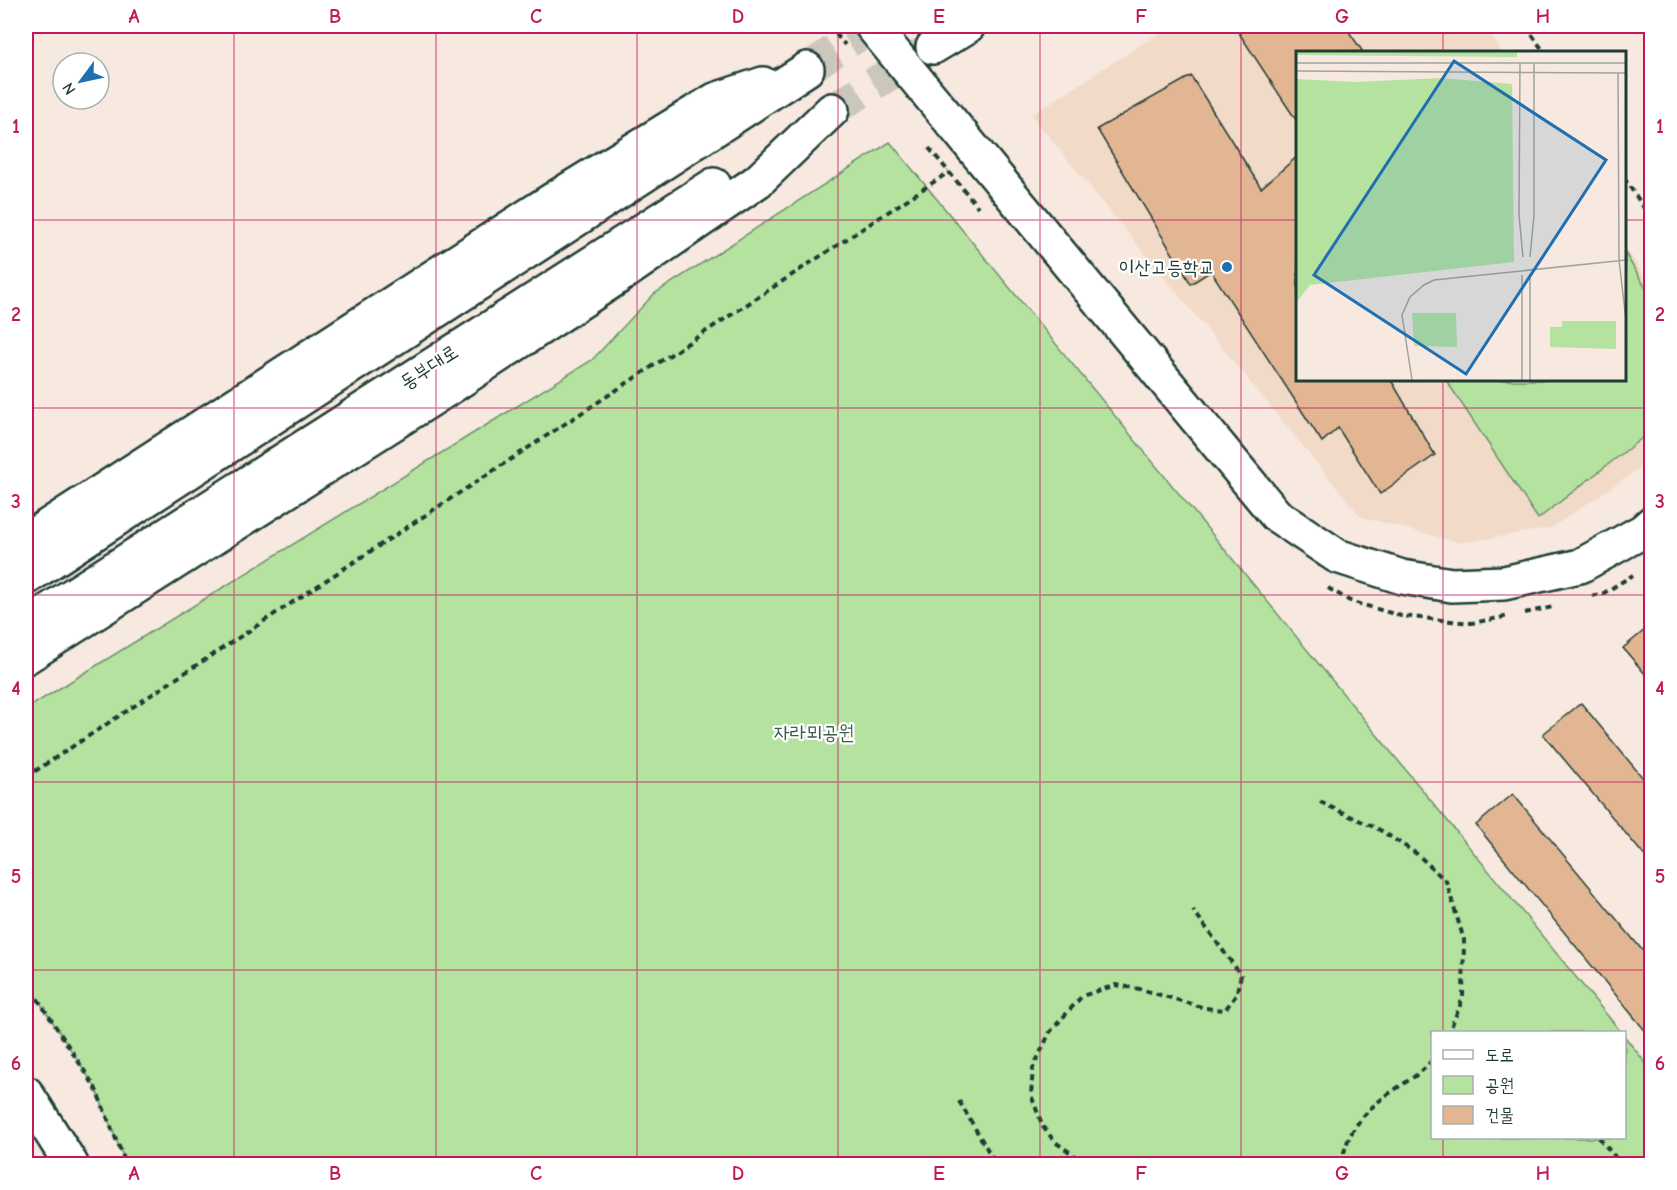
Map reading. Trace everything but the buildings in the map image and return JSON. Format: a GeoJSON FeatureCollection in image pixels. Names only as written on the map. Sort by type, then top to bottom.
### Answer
{"type":"FeatureCollection","features":[{"type":"Feature","properties":{"kind":"main road"},"geometry":{"type":"LineString","coordinates":[[872,26],[1276,514],[1337,556],[1401,577],[1452,585],[1504,583],[1580,566],[1643,531],[1652,523]]}},
{"type":"Feature","properties":{"kind":"main road"},"geometry":{"type":"LineString","coordinates":[[933,47],[968,26]]}},
{"type":"Feature","properties":{"kind":"main road"},"geometry":{"type":"LineString","coordinates":[[26,540],[560,195],[714,100],[807,69],[26,578]]}},
{"type":"Feature","properties":{"kind":"main road","name":"동부대로"},"geometry":{"type":"LineString","coordinates":[[26,625],[832,110],[758,181],[615,279],[449,388],[26,657]]}},
{"type":"Feature","properties":{"kind":"main road"},"geometry":{"type":"LineString","coordinates":[[26,1094],[71,1164]]}},
{"type":"Feature","properties":{"kind":"path"},"geometry":{"type":"LineString","coordinates":[[1527,26],[1543,51]]}},
{"type":"Feature","properties":{"kind":"path"},"geometry":{"type":"LineString","coordinates":[[26,777],[949,172]]}},
{"type":"Feature","properties":{"kind":"path"},"geometry":{"type":"LineString","coordinates":[[1626,181],[1652,220]]}},
{"type":"Feature","properties":{"kind":"path"},"geometry":{"type":"LineString","coordinates":[[1320,802],[1380,830],[1417,854],[1446,881],[1464,940],[1463,998],[1449,1031]]}},
{"type":"Feature","properties":{"kind":"path"},"geometry":{"type":"LineString","coordinates":[[1087,1164],[1055,1142],[1043,1126],[1031,1095],[1033,1068],[1050,1032],[1082,996],[1116,985],[1140,989],[1205,1008],[1225,1010],[1236,995],[1241,975],[1193,910]]}},
{"type":"Feature","properties":{"kind":"path"},"geometry":{"type":"LineString","coordinates":[[26,981],[95,1087],[126,1164]]}},
{"type":"Feature","properties":{"kind":"path"},"geometry":{"type":"LineString","coordinates":[[1342,1164],[1352,1131],[1375,1103],[1425,1069],[1431,1061]]}},
{"type":"Feature","properties":{"kind":"path"},"geometry":{"type":"LineString","coordinates":[[1425,1069],[1431,1069]]}},
{"type":"Feature","properties":{"kind":"path"},"geometry":{"type":"LineString","coordinates":[[959,1101],[996,1164]]}},
{"type":"Feature","properties":{"kind":"path"},"geometry":{"type":"LineString","coordinates":[[1601,1139],[1621,1164]]}},
{"type":"Feature","properties":{"kind":"shaded area","name":"이산고등학교"},"geometry":{"type":"Polygon","coordinates":[[[1170,26],[1485,26],[1501,51],[1296,51],[1296,381],[1626,381],[1626,248],[1651,288],[1651,455],[1640,468],[1551,528],[1461,543],[1361,517],[1031,115],[1170,26]]]}},
{"type":"Feature","properties":{"kind":"green space","name":"자라뫼공원"},"geometry":{"type":"Polygon","coordinates":[[[890,142],[1620,1031],[1431,1031],[1431,1139],[1626,1139],[1626,1038],[1651,1070],[1651,1164],[126,1164],[95,1087],[26,981],[26,709],[592,360],[654,294],[890,142]]]}},
{"type":"Feature","properties":{"kind":"green space"},"geometry":{"type":"Polygon","coordinates":[[[1626,255],[1651,297],[1651,431],[1538,519],[1447,381],[1626,381],[1626,255]]]}},
{"type":"Feature","properties":{"kind":"tunnel"},"geometry":{"type":"LineString","coordinates":[[807,69],[872,26]]}},
{"type":"Feature","properties":{"kind":"tunnel"},"geometry":{"type":"LineString","coordinates":[[832,110],[933,47]]}},
{"type":"Feature","properties":{"kind":"place","name":"이산고등학교"},"geometry":{"type":"Point","coordinates":[1227,267]}}]}
